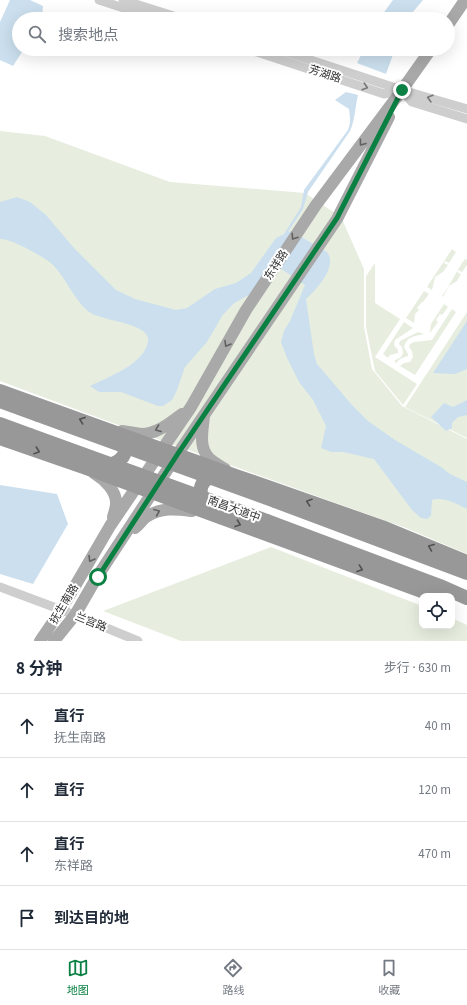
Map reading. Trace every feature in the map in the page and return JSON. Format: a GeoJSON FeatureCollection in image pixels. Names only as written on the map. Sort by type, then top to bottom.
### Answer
{"type":"FeatureCollection","features":[{"type":"Feature","properties":{"kind":"highway"},"geometry":{"type":"LineString","coordinates":[[0,391],[382,527],[467,562]]}},
{"type":"Feature","properties":{"kind":"highway","name":"南昌大道中"},"geometry":{"type":"LineString","coordinates":[[0,401],[275,501],[467,573]]}},
{"type":"Feature","properties":{"kind":"highway","name":"南昌大道中"},"geometry":{"type":"LineString","coordinates":[[0,424],[267,521],[440,586],[467,598]]}},
{"type":"Feature","properties":{"kind":"highway"},"geometry":{"type":"LineString","coordinates":[[86,468],[111,465],[121,460],[124,455],[124,450],[120,441],[106,429]]}},
{"type":"Feature","properties":{"kind":"highway"},"geometry":{"type":"LineString","coordinates":[[0,438],[427,593]]}},
{"type":"Feature","properties":{"kind":"highway"},"geometry":{"type":"LineString","coordinates":[[214,515],[204,503],[200,491],[201,485],[205,479],[214,476],[236,476]]}},
{"type":"Feature","properties":{"kind":"highway"},"geometry":{"type":"LineString","coordinates":[[455,601],[467,604]]}},
{"type":"Feature","properties":{"kind":"main road"},"geometry":{"type":"LineString","coordinates":[[455,15],[465,0]]}},
{"type":"Feature","properties":{"kind":"main road","name":"东祥路"},"geometry":{"type":"LineString","coordinates":[[110,526],[190,407],[246,310],[316,205],[426,56]]}},
{"type":"Feature","properties":{"kind":"main road","name":"东祥路"},"geometry":{"type":"LineString","coordinates":[[118,546],[205,413],[337,218],[402,90]]}},
{"type":"Feature","properties":{"kind":"main road"},"geometry":{"type":"LineString","coordinates":[[106,429],[142,434],[158,430],[190,407]]}},
{"type":"Feature","properties":{"kind":"main road"},"geometry":{"type":"LineString","coordinates":[[205,413],[202,436],[203,449],[209,458],[236,476]]}},
{"type":"Feature","properties":{"kind":"main road"},"geometry":{"type":"LineString","coordinates":[[86,468],[103,479],[111,488],[116,503],[110,526]]}},
{"type":"Feature","properties":{"kind":"main road"},"geometry":{"type":"LineString","coordinates":[[118,546],[146,517],[163,510],[176,508],[214,515]]}},
{"type":"Feature","properties":{"kind":"main road","name":"抚生南路"},"geometry":{"type":"LineString","coordinates":[[40,641],[61,610],[110,526]]}},
{"type":"Feature","properties":{"kind":"main road","name":"抚生南路"},"geometry":{"type":"LineString","coordinates":[[57,637],[75,615],[118,546]]}},
{"type":"Feature","properties":{"kind":"street"},"geometry":{"type":"LineString","coordinates":[[99,0],[136,12]]}},
{"type":"Feature","properties":{"kind":"street"},"geometry":{"type":"LineString","coordinates":[[124,0],[161,12]]}},
{"type":"Feature","properties":{"kind":"street","name":"芳湖路"},"geometry":{"type":"LineString","coordinates":[[269,56],[384,94],[402,90]]}},
{"type":"Feature","properties":{"kind":"street","name":"芳湖路"},"geometry":{"type":"LineString","coordinates":[[298,56],[402,90],[467,109]]}},
{"type":"Feature","properties":{"kind":"street","name":"芳湖路"},"geometry":{"type":"LineString","coordinates":[[402,90],[412,102],[467,119]]}},
{"type":"Feature","properties":{"kind":"street","name":"兰宫路"},"geometry":{"type":"LineString","coordinates":[[0,587],[75,615],[138,641]]}},
{"type":"Feature","properties":{"kind":"green space"},"geometry":{"type":"Polygon","coordinates":[[[0,131],[45,136],[170,182],[305,193],[341,217],[364,269],[364,327],[372,369],[402,406],[467,439],[467,554],[406,528],[0,381],[0,131]]]}},
{"type":"Feature","properties":{"kind":"green space"},"geometry":{"type":"Polygon","coordinates":[[[452,249],[456,252],[449,263],[445,261],[444,263],[448,265],[443,272],[435,277],[432,290],[427,287],[452,249]]]}},
{"type":"Feature","properties":{"kind":"green space"},"geometry":{"type":"Polygon","coordinates":[[[465,259],[467,260],[467,265],[462,272],[458,270],[457,272],[461,274],[457,281],[449,286],[443,297],[442,296],[459,268],[465,259]]]}},
{"type":"Feature","properties":{"kind":"green space"},"geometry":{"type":"Polygon","coordinates":[[[375,263],[375,303],[400,319],[375,357],[417,384],[403,405],[375,371],[366,327],[366,276],[375,263]]]}},
{"type":"Feature","properties":{"kind":"green space"},"geometry":{"type":"Polygon","coordinates":[[[424,291],[429,294],[417,308],[419,310],[415,314],[414,323],[406,318],[424,291]]]}},
{"type":"Feature","properties":{"kind":"green space"},"geometry":{"type":"Polygon","coordinates":[[[444,304],[448,307],[442,315],[440,314],[436,320],[438,322],[430,333],[431,324],[444,304]]]}},
{"type":"Feature","properties":{"kind":"green space"},"geometry":{"type":"Polygon","coordinates":[[[452,309],[456,312],[415,375],[400,366],[404,363],[410,362],[413,357],[412,351],[409,347],[410,344],[414,342],[432,340],[452,309]]]}},
{"type":"Feature","properties":{"kind":"green space"},"geometry":{"type":"Polygon","coordinates":[[[467,312],[467,438],[405,407],[467,312]]]}},
{"type":"Feature","properties":{"kind":"green space"},"geometry":{"type":"Polygon","coordinates":[[[404,322],[413,328],[395,340],[394,345],[398,350],[398,353],[390,355],[388,358],[383,354],[404,322]]]}},
{"type":"Feature","properties":{"kind":"green space"},"geometry":{"type":"Polygon","coordinates":[[[418,332],[424,334],[417,335],[407,341],[404,347],[408,356],[400,359],[396,363],[394,361],[401,357],[403,353],[402,347],[399,344],[400,341],[418,332]]]}},
{"type":"Feature","properties":{"kind":"green space"},"geometry":{"type":"Polygon","coordinates":[[[271,547],[419,605],[419,629],[455,629],[455,619],[467,625],[467,641],[181,641],[103,611],[271,547]]]}},
{"type":"Feature","properties":{"kind":"water"},"geometry":{"type":"Polygon","coordinates":[[[10,0],[30,0],[43,6],[43,12],[12,12],[12,56],[19,56],[13,66],[0,60],[0,22],[10,0]]]}},
{"type":"Feature","properties":{"kind":"water"},"geometry":{"type":"Polygon","coordinates":[[[393,0],[423,0],[413,12],[384,12],[393,0]]]}},
{"type":"Feature","properties":{"kind":"water"},"geometry":{"type":"Polygon","coordinates":[[[360,56],[392,56],[386,74],[357,63],[360,56]]]}},
{"type":"Feature","properties":{"kind":"water"},"geometry":{"type":"Polygon","coordinates":[[[346,92],[358,95],[352,127],[308,192],[303,209],[288,232],[291,231],[327,252],[330,258],[330,264],[325,277],[306,299],[314,354],[317,364],[352,405],[368,421],[395,440],[441,467],[450,474],[467,482],[467,509],[445,500],[432,500],[431,516],[427,519],[421,518],[412,510],[374,459],[343,452],[331,452],[321,448],[326,426],[313,400],[299,382],[281,342],[284,331],[290,321],[305,285],[274,264],[252,293],[233,304],[222,316],[207,342],[185,367],[172,400],[163,406],[158,406],[121,392],[99,392],[90,386],[125,369],[133,363],[145,349],[148,341],[147,335],[142,330],[134,326],[104,318],[89,312],[79,302],[54,266],[20,245],[0,239],[0,202],[17,197],[30,202],[46,215],[74,248],[116,290],[135,299],[176,310],[187,308],[215,289],[236,283],[251,273],[276,238],[284,234],[301,207],[304,190],[348,130],[350,122],[349,109],[335,100],[346,92]]]}},
{"type":"Feature","properties":{"kind":"water"},"geometry":{"type":"Polygon","coordinates":[[[467,321],[467,369],[455,374],[433,373],[467,321]]]}},
{"type":"Feature","properties":{"kind":"water"},"geometry":{"type":"Polygon","coordinates":[[[467,400],[467,415],[458,417],[452,423],[452,428],[446,431],[431,417],[444,403],[453,407],[467,400]]]}},
{"type":"Feature","properties":{"kind":"water"},"geometry":{"type":"Polygon","coordinates":[[[0,485],[57,494],[68,524],[33,584],[0,574],[0,485]]]}},
{"type":"Feature","properties":{"kind":"route"},"geometry":{"type":"LineString","coordinates":[[98,577],[177,455],[337,218],[402,90]]}}]}
